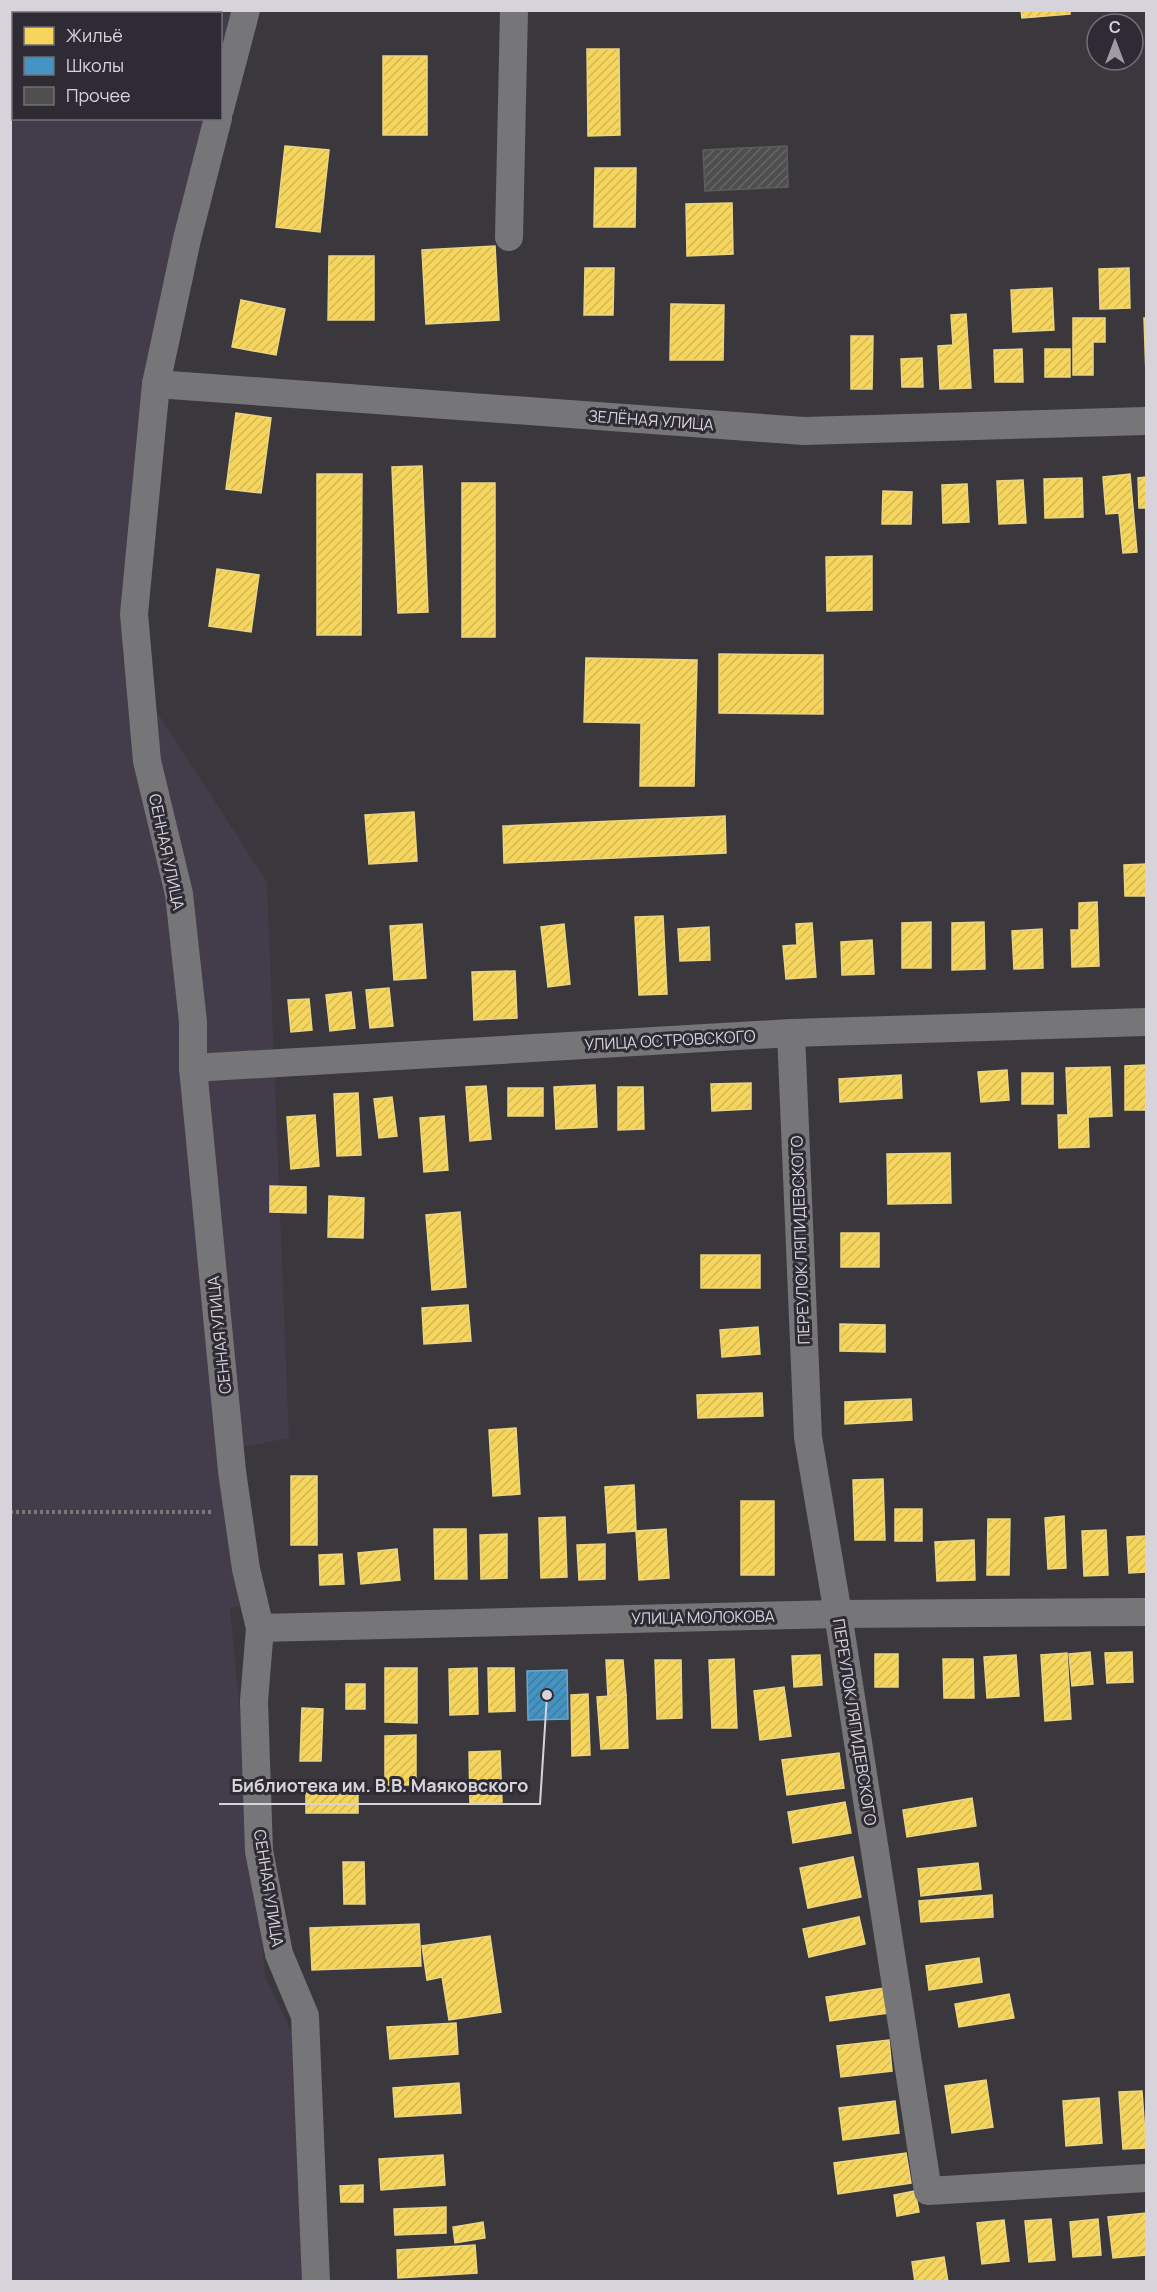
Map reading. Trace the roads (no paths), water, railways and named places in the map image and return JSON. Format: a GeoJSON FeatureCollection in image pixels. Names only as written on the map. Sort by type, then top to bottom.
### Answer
{"type":"FeatureCollection","features":[{"type":"Feature","properties":{"kind":"street"},"geometry":{"type":"LineString","coordinates":[[222,101],[246,10]]}},
{"type":"Feature","properties":{"kind":"street"},"geometry":{"type":"LineString","coordinates":[[509,237],[514,10]]}},
{"type":"Feature","properties":{"kind":"street","name":"СЕННАЯ УЛИЦА"},"geometry":{"type":"LineString","coordinates":[[217,120],[187,239],[156,384],[134,614],[147,761],[179,894],[193,1022],[193,1068],[232,1471],[246,1569],[260,1628],[254,1701],[259,1851],[279,1954],[305,2016],[316,2282]]}},
{"type":"Feature","properties":{"kind":"street","name":"ЗЕЛЁНАЯ УЛИЦА"},"geometry":{"type":"LineString","coordinates":[[156,384],[804,432],[1146,421]]}},
{"type":"Feature","properties":{"kind":"street","name":"УЛИЦА ОСТРОВСКОГО"},"geometry":{"type":"LineString","coordinates":[[193,1068],[791,1033],[1146,1022]]}},
{"type":"Feature","properties":{"kind":"street","name":"ПЕРЕУЛОК ЛЯПИДЕВСКОГО"},"geometry":{"type":"LineString","coordinates":[[791,1033],[808,1437],[838,1614],[928,2191],[1146,2178]]}},
{"type":"Feature","properties":{"kind":"street","name":"УЛИЦА МОЛОКОВА"},"geometry":{"type":"LineString","coordinates":[[260,1628],[838,1614],[1146,1612]]}},
{"type":"Feature","properties":{"kind":"place","name":"Библиотека им. В.В. Маяковского"},"geometry":{"type":"Point","coordinates":[547,1695]}}]}
